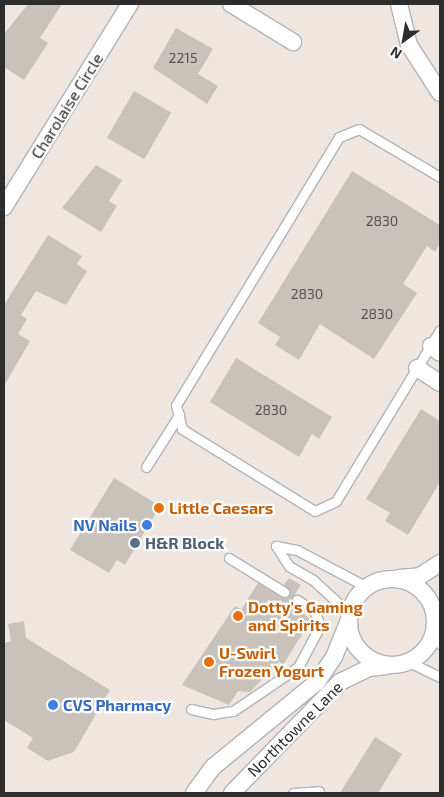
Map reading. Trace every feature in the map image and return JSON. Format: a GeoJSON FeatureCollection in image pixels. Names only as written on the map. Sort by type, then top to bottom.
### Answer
{"type":"FeatureCollection","features":[{"type":"Feature","properties":{"kind":"street","name":"Charolaise Circle"},"geometry":{"type":"LineString","coordinates":[[4,207],[130,4]]}},
{"type":"Feature","properties":{"kind":"street"},"geometry":{"type":"LineString","coordinates":[[231,4],[293,42]]}},
{"type":"Feature","properties":{"kind":"street"},"geometry":{"type":"LineString","coordinates":[[398,4],[409,45],[440,93]]}},
{"type":"Feature","properties":{"kind":"street"},"geometry":{"type":"LineString","coordinates":[[417,368],[440,383]]}},
{"type":"Feature","properties":{"kind":"street"},"geometry":{"type":"LineString","coordinates":[[440,563],[420,576],[393,578],[367,586],[349,618],[350,636],[366,658],[392,666],[409,662],[427,649],[437,634],[440,602]]}},
{"type":"Feature","properties":{"kind":"street"},"geometry":{"type":"LineString","coordinates":[[393,578],[418,587],[434,610],[437,634]]}},
{"type":"Feature","properties":{"kind":"street","name":"Northtowne Lane"},"geometry":{"type":"LineString","coordinates":[[194,793],[217,764],[311,688],[334,657],[349,618]]}},
{"type":"Feature","properties":{"kind":"street","name":"Northtowne Lane"},"geometry":{"type":"LineString","coordinates":[[232,793],[340,682],[369,668],[392,666]]}},
{"type":"Feature","properties":{"kind":"lane"},"geometry":{"type":"LineString","coordinates":[[440,177],[359,129],[339,137],[176,405],[182,429],[315,512],[336,501],[417,368],[435,350],[440,330]]}},
{"type":"Feature","properties":{"kind":"lane"},"geometry":{"type":"LineString","coordinates":[[146,467],[179,415]]}},
{"type":"Feature","properties":{"kind":"lane"},"geometry":{"type":"LineString","coordinates":[[349,618],[313,580],[289,566],[276,546],[297,550],[367,586]]}},
{"type":"Feature","properties":{"kind":"lane"},"geometry":{"type":"LineString","coordinates":[[229,558],[284,592]]}},
{"type":"Feature","properties":{"kind":"lane"},"geometry":{"type":"LineString","coordinates":[[191,709],[213,714],[233,710],[298,667],[320,626],[315,612],[297,600]]}},
{"type":"Feature","properties":{"kind":"lane"},"geometry":{"type":"LineString","coordinates":[[409,662],[440,677]]}},
{"type":"Feature","properties":{"kind":"lane"},"geometry":{"type":"LineString","coordinates":[[293,793],[319,791]]}},
{"type":"Feature","properties":{"kind":"building"},"geometry":{"type":"Polygon","coordinates":[[[28,4],[62,4],[40,38],[48,43],[24,80],[4,67],[4,34],[28,4]]]}},
{"type":"Feature","properties":{"kind":"building"},"geometry":{"type":"Polygon","coordinates":[[[176,28],[213,49],[198,74],[218,86],[207,104],[153,68],[176,28]]]}},
{"type":"Feature","properties":{"kind":"building"},"geometry":{"type":"Polygon","coordinates":[[[134,91],[171,112],[144,159],[107,138],[134,91]]]}},
{"type":"Feature","properties":{"kind":"building"},"geometry":{"type":"Polygon","coordinates":[[[96,165],[122,180],[109,201],[117,206],[101,232],[62,208],[96,165]]]}},
{"type":"Feature","properties":{"kind":"building"},"geometry":{"type":"Polygon","coordinates":[[[352,171],[440,225],[440,243],[435,252],[427,246],[403,284],[417,293],[374,359],[320,324],[299,360],[275,345],[280,337],[258,323],[352,171]]]}},
{"type":"Feature","properties":{"kind":"building"},"geometry":{"type":"Polygon","coordinates":[[[48,235],[82,256],[77,264],[87,271],[66,305],[36,291],[21,315],[27,319],[18,334],[30,341],[4,386],[4,305],[48,235]]]}},
{"type":"Feature","properties":{"kind":"building"},"geometry":{"type":"Polygon","coordinates":[[[236,358],[332,417],[319,439],[312,434],[299,457],[210,402],[236,358]]]}},
{"type":"Feature","properties":{"kind":"building"},"geometry":{"type":"Polygon","coordinates":[[[421,409],[440,421],[440,482],[408,535],[385,521],[390,513],[366,499],[421,409]]]}},
{"type":"Feature","properties":{"kind":"building"},"geometry":{"type":"Polygon","coordinates":[[[114,478],[160,506],[125,565],[117,560],[109,573],[70,550],[114,478]]]}},
{"type":"Feature","properties":{"kind":"building"},"geometry":{"type":"Polygon","coordinates":[[[289,578],[301,585],[290,602],[311,620],[283,665],[279,662],[250,692],[238,691],[229,705],[182,685],[235,606],[241,610],[258,583],[286,598],[290,592],[284,585],[289,578]]]}},
{"type":"Feature","properties":{"kind":"building","name":"CVS Pharmacy"},"geometry":{"type":"Polygon","coordinates":[[[24,621],[26,638],[110,690],[74,752],[48,761],[27,748],[33,738],[4,720],[4,643],[11,641],[8,624],[24,621]]]}},
{"type":"Feature","properties":{"kind":"building"},"geometry":{"type":"Polygon","coordinates":[[[375,737],[402,754],[378,793],[340,793],[375,737]]]}},
{"type":"Feature","properties":{"kind":"place","name":"Little Caesars"},"geometry":{"type":"Point","coordinates":[159,508]}},
{"type":"Feature","properties":{"kind":"place","name":"NV Nails"},"geometry":{"type":"Point","coordinates":[147,525]}},
{"type":"Feature","properties":{"kind":"place","name":"H&R Block"},"geometry":{"type":"Point","coordinates":[135,543]}},
{"type":"Feature","properties":{"kind":"place","name":"Dotty's Gaming and Spirits"},"geometry":{"type":"Point","coordinates":[238,616]}},
{"type":"Feature","properties":{"kind":"place","name":"U-Swirl Frozen Yogurt"},"geometry":{"type":"Point","coordinates":[209,662]}},
{"type":"Feature","properties":{"kind":"place","name":"CVS Pharmacy"},"geometry":{"type":"Point","coordinates":[53,705]}}]}
